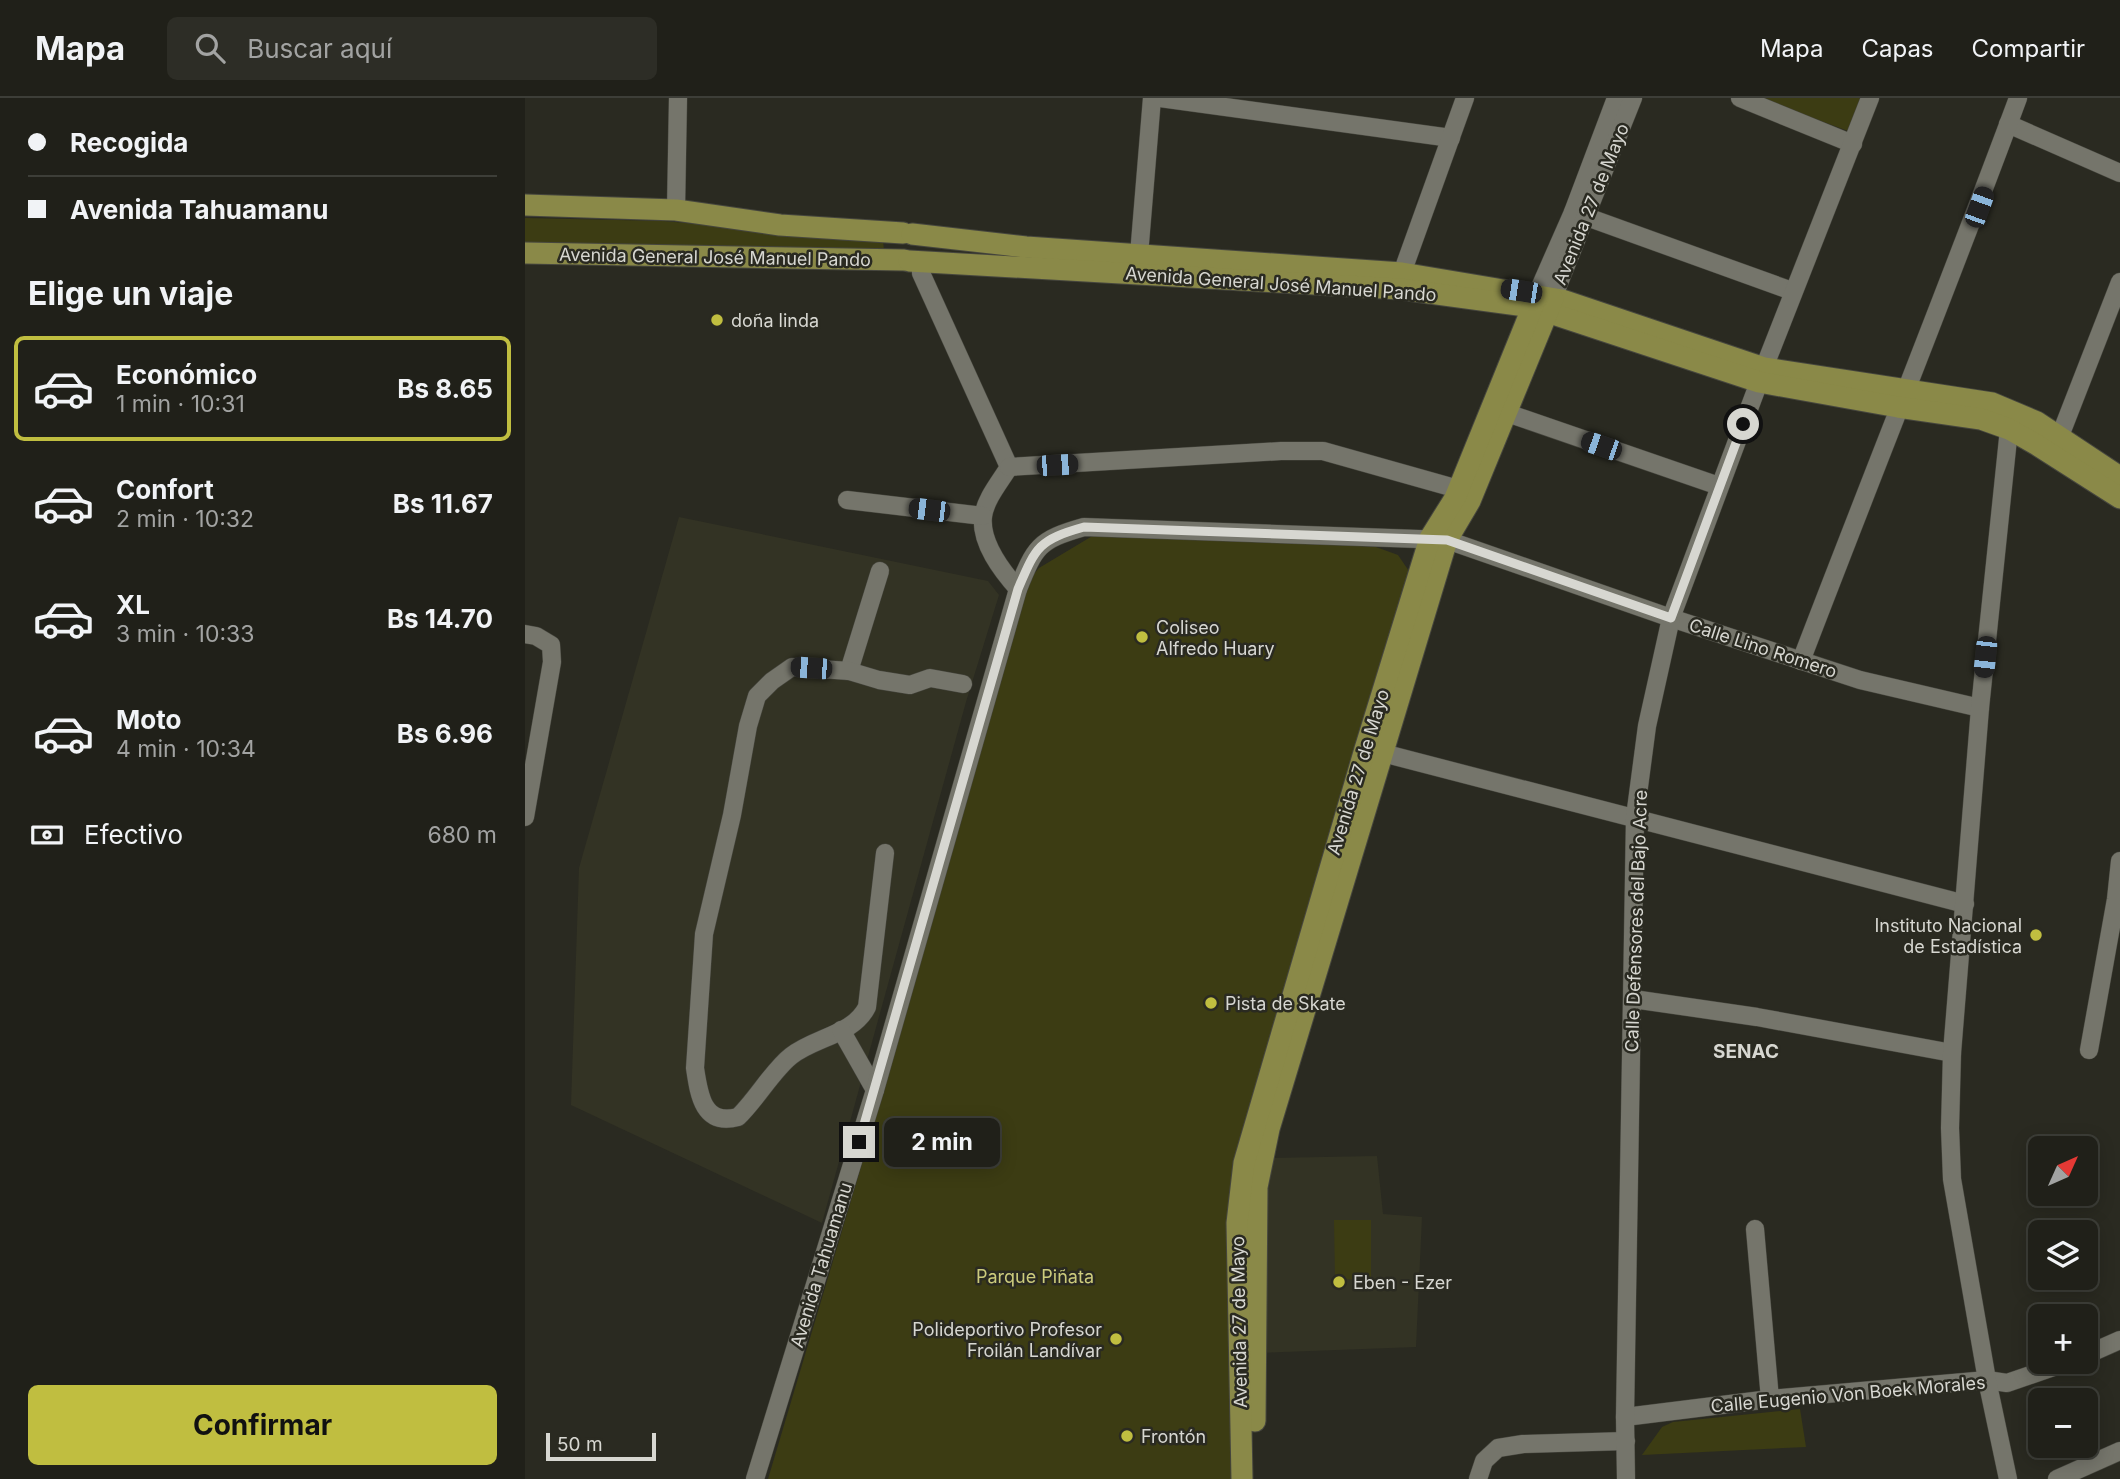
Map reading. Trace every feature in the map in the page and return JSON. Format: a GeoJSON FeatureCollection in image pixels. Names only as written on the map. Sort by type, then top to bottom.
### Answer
{"type":"FeatureCollection","features":[{"type":"Feature","properties":{"kind":"main road","name":"Avenida General José Manuel Pando"},"geometry":{"type":"LineString","coordinates":[[525,205],[676,210],[780,225],[908,234],[1026,247],[1402,273],[1542,303],[1761,375],[1902,398],[1981,419],[2009,429],[2120,498]]}},
{"type":"Feature","properties":{"kind":"main road"},"geometry":{"type":"LineString","coordinates":[[908,234],[919,240],[921,249],[911,261]]}},
{"type":"Feature","properties":{"kind":"main road","name":"Avenida General José Manuel Pando"},"geometry":{"type":"LineString","coordinates":[[525,253],[911,261],[1400,289],[1542,303]]}},
{"type":"Feature","properties":{"kind":"main road","name":"Avenida 27 de Mayo"},"geometry":{"type":"LineString","coordinates":[[1439,539],[1470,501],[1507,413],[1542,303]]}},
{"type":"Feature","properties":{"kind":"main road","name":"Avenida 27 de Mayo"},"geometry":{"type":"LineString","coordinates":[[1242,1479],[1237,1223],[1244,1163],[1439,539],[1458,489],[1542,303]]}},
{"type":"Feature","properties":{"kind":"main road","name":"Avenida General José Manuel Pando"},"geometry":{"type":"LineString","coordinates":[[1902,398],[1992,403],[2037,422],[2120,477]]}},
{"type":"Feature","properties":{"kind":"main road","name":"Avenida 27 de Mayo"},"geometry":{"type":"LineString","coordinates":[[1254,1479],[1257,1186],[1269,1129],[1373,751]]}},
{"type":"Feature","properties":{"kind":"street"},"geometry":{"type":"LineString","coordinates":[[676,210],[678,98]]}},
{"type":"Feature","properties":{"kind":"street"},"geometry":{"type":"LineString","coordinates":[[1139,255],[1153,98]]}},
{"type":"Feature","properties":{"kind":"street"},"geometry":{"type":"LineString","coordinates":[[1160,98],[1451,138]]}},
{"type":"Feature","properties":{"kind":"street"},"geometry":{"type":"LineString","coordinates":[[1402,273],[1465,98]]}},
{"type":"Feature","properties":{"kind":"street","name":"Avenida 27 de Mayo"},"geometry":{"type":"LineString","coordinates":[[1580,214],[1616,98]]}},
{"type":"Feature","properties":{"kind":"street","name":"Avenida 27 de Mayo"},"geometry":{"type":"LineString","coordinates":[[1542,303],[1633,98]]}},
{"type":"Feature","properties":{"kind":"street"},"geometry":{"type":"LineString","coordinates":[[1740,98],[1853,144]]}},
{"type":"Feature","properties":{"kind":"street","name":"Calle Defensores del Bajo Acre"},"geometry":{"type":"LineString","coordinates":[[1626,1479],[1635,817],[1647,726],[1671,618],[1792,291],[1870,98]]}},
{"type":"Feature","properties":{"kind":"street"},"geometry":{"type":"LineString","coordinates":[[1801,661],[1979,207],[2018,98]]}},
{"type":"Feature","properties":{"kind":"street"},"geometry":{"type":"LineString","coordinates":[[2008,124],[2120,173]]}},
{"type":"Feature","properties":{"kind":"street"},"geometry":{"type":"LineString","coordinates":[[1580,214],[1792,291]]}},
{"type":"Feature","properties":{"kind":"street"},"geometry":{"type":"LineString","coordinates":[[911,261],[921,274],[1009,467]]}},
{"type":"Feature","properties":{"kind":"street"},"geometry":{"type":"LineString","coordinates":[[2060,436],[2120,282]]}},
{"type":"Feature","properties":{"kind":"street"},"geometry":{"type":"LineString","coordinates":[[1507,413],[1719,486]]}},
{"type":"Feature","properties":{"kind":"street"},"geometry":{"type":"LineString","coordinates":[[2008,1479],[1987,1380],[1952,1179],[1950,1128],[1952,1053],[1980,708],[2009,429]]}},
{"type":"Feature","properties":{"kind":"street"},"geometry":{"type":"LineString","coordinates":[[1009,467],[1281,451],[1323,451],[1458,489]]}},
{"type":"Feature","properties":{"kind":"street"},"geometry":{"type":"LineString","coordinates":[[1009,467],[991,494],[983,516],[990,548],[1002,571],[1018,589]]}},
{"type":"Feature","properties":{"kind":"street"},"geometry":{"type":"LineString","coordinates":[[847,500],[983,516]]}},
{"type":"Feature","properties":{"kind":"street","name":"Avenida Tahuamanu"},"geometry":{"type":"LineString","coordinates":[[755,1479],[875,1090],[1018,589],[1033,554],[1056,535],[1084,527],[1439,539]]}},
{"type":"Feature","properties":{"kind":"street","name":"Calle Lino Romero"},"geometry":{"type":"LineString","coordinates":[[1439,539],[1860,680],[1980,708]]}},
{"type":"Feature","properties":{"kind":"street"},"geometry":{"type":"LineString","coordinates":[[849,671],[880,571]]}},
{"type":"Feature","properties":{"kind":"street"},"geometry":{"type":"LineString","coordinates":[[525,634],[536,636],[551,645],[552,662],[525,817]]}},
{"type":"Feature","properties":{"kind":"street"},"geometry":{"type":"LineString","coordinates":[[885,853],[867,1007],[861,1019],[814,1041],[789,1057],[738,1117],[726,1120],[713,1116],[705,1107],[698,1089],[695,1068],[703,934],[732,815],[748,726],[757,696],[792,667],[849,671],[910,685],[930,677],[963,684]]}},
{"type":"Feature","properties":{"kind":"street"},"geometry":{"type":"LineString","coordinates":[[1373,751],[1965,904]]}},
{"type":"Feature","properties":{"kind":"street"},"geometry":{"type":"LineString","coordinates":[[2089,1050],[2116,899],[2120,861]]}},
{"type":"Feature","properties":{"kind":"street"},"geometry":{"type":"LineString","coordinates":[[1633,999],[1756,1017],[1952,1053]]}},
{"type":"Feature","properties":{"kind":"street"},"geometry":{"type":"LineString","coordinates":[[841,1030],[875,1090]]}},
{"type":"Feature","properties":{"kind":"street"},"geometry":{"type":"LineString","coordinates":[[1755,1229],[1770,1399]]}},
{"type":"Feature","properties":{"kind":"street"},"geometry":{"type":"LineString","coordinates":[[2098,1350],[2120,1340]]}},
{"type":"Feature","properties":{"kind":"street","name":"Calle Eugenio Von Boek Morales"},"geometry":{"type":"LineString","coordinates":[[1625,1417],[1770,1399],[1987,1380],[2007,1383],[2033,1374]]}},
{"type":"Feature","properties":{"kind":"street"},"geometry":{"type":"LineString","coordinates":[[1478,1479],[1484,1461],[1498,1448],[1523,1444],[1626,1441]]}},
{"type":"Feature","properties":{"kind":"street"},"geometry":{"type":"LineString","coordinates":[[2057,1479],[2120,1451]]}},
{"type":"Feature","properties":{"kind":"shaded area"},"geometry":{"type":"Polygon","coordinates":[[[679,517],[988,581],[999,595],[966,702],[822,1223],[571,1105],[579,868],[679,517]]]}},
{"type":"Feature","properties":{"kind":"shaded area","name":"Eben - Ezer"},"geometry":{"type":"Polygon","coordinates":[[[1377,1156],[1383,1214],[1422,1217],[1416,1347],[1259,1353],[1268,1158],[1377,1156]]]}},
{"type":"Feature","properties":{"kind":"green space"},"geometry":{"type":"Polygon","coordinates":[[[1758,98],[1861,98],[1848,131],[1758,98]]]}},
{"type":"Feature","properties":{"kind":"green space"},"geometry":{"type":"Polygon","coordinates":[[[525,218],[663,221],[883,240],[884,251],[525,244],[525,218]]]}},
{"type":"Feature","properties":{"kind":"green space","name":"Parque Piñata"},"geometry":{"type":"Polygon","coordinates":[[[1094,535],[1222,538],[1376,547],[1398,555],[1413,577],[1251,1112],[1239,1479],[768,1479],[884,1090],[1029,580],[1039,568],[1094,535]]]}},
{"type":"Feature","properties":{"kind":"green space"},"geometry":{"type":"Polygon","coordinates":[[[1334,1220],[1371,1220],[1371,1280],[1335,1279],[1334,1220]]]}},
{"type":"Feature","properties":{"kind":"green space"},"geometry":{"type":"Polygon","coordinates":[[[1800,1409],[1806,1447],[1642,1455],[1662,1427],[1673,1422],[1800,1409]]]}},
{"type":"Feature","properties":{"kind":"place","name":"doña linda"},"geometry":{"type":"Point","coordinates":[717,320]}},
{"type":"Feature","properties":{"kind":"place","name":"Coliseo Alfredo Huary"},"geometry":{"type":"Point","coordinates":[1142,637]}},
{"type":"Feature","properties":{"kind":"place","name":"Instituto Nacional de Estadística"},"geometry":{"type":"Point","coordinates":[2036,935]}},
{"type":"Feature","properties":{"kind":"place","name":"Pista de Skate"},"geometry":{"type":"Point","coordinates":[1211,1003]}},
{"type":"Feature","properties":{"kind":"place","name":"Eben - Ezer"},"geometry":{"type":"Point","coordinates":[1339,1282]}},
{"type":"Feature","properties":{"kind":"place","name":"Polideportivo Profesor Froilán Landívar"},"geometry":{"type":"Point","coordinates":[1116,1339]}},
{"type":"Feature","properties":{"kind":"place","name":"Frontón"},"geometry":{"type":"Point","coordinates":[1127,1436]}},
{"type":"Feature","properties":{"kind":"district","name":"SENAC"},"geometry":{"type":"Point","coordinates":[1746,1051]}},
{"type":"Feature","properties":{"kind":"route"},"geometry":{"type":"LineString","coordinates":[[859,1142],[1018,589],[1033,554],[1044,544],[1056,535],[1084,527],[1447,540],[1671,618],[1743,424]]}}]}
